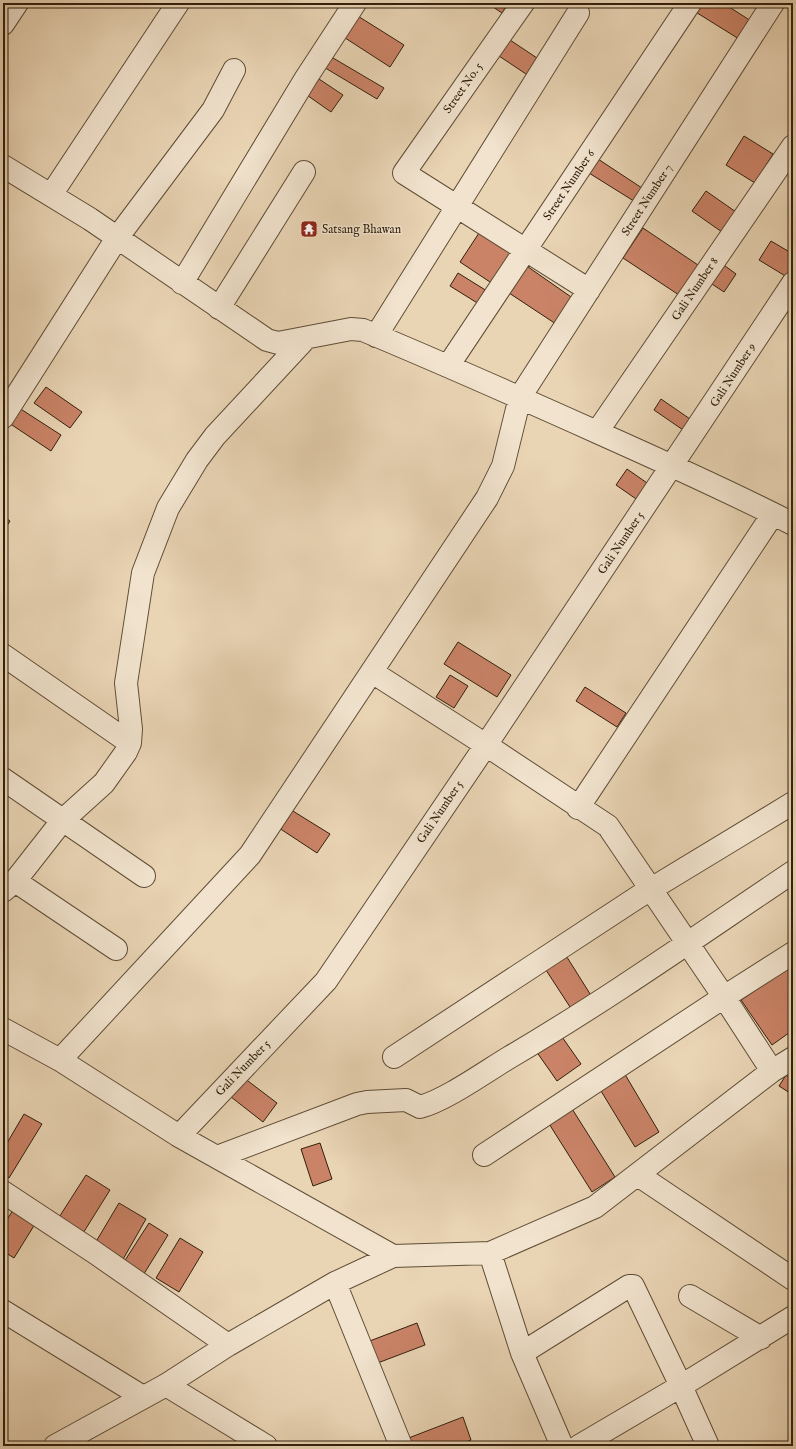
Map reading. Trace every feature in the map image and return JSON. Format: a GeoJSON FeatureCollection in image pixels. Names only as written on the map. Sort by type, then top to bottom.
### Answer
{"type":"FeatureCollection","features":[{"type":"Feature","properties":{"kind":"street"},"geometry":{"type":"LineString","coordinates":[[3,24],[17,3]]}},
{"type":"Feature","properties":{"kind":"street"},"geometry":{"type":"LineString","coordinates":[[51,195],[178,3]]}},
{"type":"Feature","properties":{"kind":"street"},"geometry":{"type":"LineString","coordinates":[[182,283],[318,58],[355,3]]}},
{"type":"Feature","properties":{"kind":"street","name":"Street No. 5"},"geometry":{"type":"LineString","coordinates":[[456,207],[404,173],[523,3]]}},
{"type":"Feature","properties":{"kind":"street","name":"Street Number 6"},"geometry":{"type":"LineString","coordinates":[[448,366],[690,3]]}},
{"type":"Feature","properties":{"kind":"street","name":"Street Number 7"},"geometry":{"type":"LineString","coordinates":[[60,1060],[250,855],[487,498],[503,466],[520,397],[773,3]]}},
{"type":"Feature","properties":{"kind":"street"},"geometry":{"type":"LineString","coordinates":[[376,336],[578,13]]}},
{"type":"Feature","properties":{"kind":"street"},"geometry":{"type":"LineString","coordinates":[[3,418],[117,238],[213,110],[234,70]]}},
{"type":"Feature","properties":{"kind":"street","name":"Gali Number 8"},"geometry":{"type":"LineString","coordinates":[[597,432],[793,146]]}},
{"type":"Feature","properties":{"kind":"street"},"geometry":{"type":"LineString","coordinates":[[3,166],[117,238],[267,340],[278,343],[351,329],[363,330],[520,397],[673,466],[793,524]]}},
{"type":"Feature","properties":{"kind":"street"},"geometry":{"type":"LineString","coordinates":[[219,308],[304,172]]}},
{"type":"Feature","properties":{"kind":"street"},"geometry":{"type":"LineString","coordinates":[[456,207],[589,290]]}},
{"type":"Feature","properties":{"kind":"street","name":"Gali Number 9"},"geometry":{"type":"LineString","coordinates":[[673,466],[793,283]]}},
{"type":"Feature","properties":{"kind":"street"},"geometry":{"type":"LineString","coordinates":[[116,949],[9,886],[62,821],[104,783],[126,752],[130,743],[131,729],[126,683],[143,573],[168,508],[197,460],[215,436],[306,338]]}},
{"type":"Feature","properties":{"kind":"street","name":"Gali Number 5"},"geometry":{"type":"LineString","coordinates":[[179,1136],[326,981],[673,466]]}},
{"type":"Feature","properties":{"kind":"street"},"geometry":{"type":"LineString","coordinates":[[578,808],[773,514]]}},
{"type":"Feature","properties":{"kind":"street"},"geometry":{"type":"LineString","coordinates":[[3,655],[130,743]]}},
{"type":"Feature","properties":{"kind":"street"},"geometry":{"type":"LineString","coordinates":[[372,672],[486,745],[578,808],[608,826],[724,997],[772,1071]]}},
{"type":"Feature","properties":{"kind":"street"},"geometry":{"type":"LineString","coordinates":[[3,779],[144,876]]}},
{"type":"Feature","properties":{"kind":"street"},"geometry":{"type":"LineString","coordinates":[[394,1057],[651,890],[793,803]]}},
{"type":"Feature","properties":{"kind":"street"},"geometry":{"type":"LineString","coordinates":[[217,1157],[357,1104],[406,1100],[420,1107],[425,1106],[571,1021],[793,872]]}},
{"type":"Feature","properties":{"kind":"street"},"geometry":{"type":"LineString","coordinates":[[484,1155],[793,953]]}},
{"type":"Feature","properties":{"kind":"street"},"geometry":{"type":"LineString","coordinates":[[3,1029],[60,1060],[179,1136],[392,1256]]}},
{"type":"Feature","properties":{"kind":"street"},"geometry":{"type":"LineString","coordinates":[[55,1446],[166,1384],[228,1345],[335,1283],[392,1256],[490,1253],[595,1207],[772,1071],[793,1058]]}},
{"type":"Feature","properties":{"kind":"street"},"geometry":{"type":"LineString","coordinates":[[638,1175],[793,1279]]}},
{"type":"Feature","properties":{"kind":"street"},"geometry":{"type":"LineString","coordinates":[[3,1192],[94,1252],[228,1345]]}},
{"type":"Feature","properties":{"kind":"street"},"geometry":{"type":"LineString","coordinates":[[490,1253],[522,1353],[562,1446]]}},
{"type":"Feature","properties":{"kind":"street"},"geometry":{"type":"LineString","coordinates":[[335,1283],[401,1446]]}},
{"type":"Feature","properties":{"kind":"street"},"geometry":{"type":"LineString","coordinates":[[522,1353],[629,1286],[632,1286],[681,1386],[708,1446]]}},
{"type":"Feature","properties":{"kind":"street"},"geometry":{"type":"LineString","coordinates":[[690,1296],[760,1338]]}},
{"type":"Feature","properties":{"kind":"street"},"geometry":{"type":"LineString","coordinates":[[3,1311],[142,1397]]}},
{"type":"Feature","properties":{"kind":"street"},"geometry":{"type":"LineString","coordinates":[[579,1446],[793,1318]]}},
{"type":"Feature","properties":{"kind":"street"},"geometry":{"type":"LineString","coordinates":[[166,1384],[266,1446]]}},
{"type":"Feature","properties":{"kind":"building"},"geometry":{"type":"Polygon","coordinates":[[[487,3],[508,3],[502,13],[487,3]]]}},
{"type":"Feature","properties":{"kind":"building"},"geometry":{"type":"Polygon","coordinates":[[[699,3],[723,3],[751,21],[739,39],[694,11],[699,3]]]}},
{"type":"Feature","properties":{"kind":"building"},"geometry":{"type":"Polygon","coordinates":[[[353,13],[404,45],[390,67],[339,34],[353,13]]]}},
{"type":"Feature","properties":{"kind":"building"},"geometry":{"type":"Polygon","coordinates":[[[507,38],[543,62],[532,78],[496,54],[507,38]]]}},
{"type":"Feature","properties":{"kind":"building"},"geometry":{"type":"Polygon","coordinates":[[[328,55],[384,88],[377,99],[322,66],[328,55]]]}},
{"type":"Feature","properties":{"kind":"building"},"geometry":{"type":"Polygon","coordinates":[[[316,77],[343,95],[331,112],[304,93],[316,77]]]}},
{"type":"Feature","properties":{"kind":"building"},"geometry":{"type":"Polygon","coordinates":[[[744,136],[773,154],[755,183],[726,165],[744,136]]]}},
{"type":"Feature","properties":{"kind":"building"},"geometry":{"type":"Polygon","coordinates":[[[598,159],[645,190],[637,203],[589,173],[598,159]]]}},
{"type":"Feature","properties":{"kind":"building"},"geometry":{"type":"Polygon","coordinates":[[[706,191],[736,212],[722,232],[692,211],[706,191]]]}},
{"type":"Feature","properties":{"kind":"building"},"geometry":{"type":"Polygon","coordinates":[[[643,228],[701,267],[682,297],[623,258],[643,228]]]}},
{"type":"Feature","properties":{"kind":"building"},"geometry":{"type":"Polygon","coordinates":[[[479,233],[512,254],[493,284],[460,262],[479,233]]]}},
{"type":"Feature","properties":{"kind":"building"},"geometry":{"type":"Polygon","coordinates":[[[771,241],[793,254],[793,267],[787,277],[759,260],[771,241]]]}},
{"type":"Feature","properties":{"kind":"building"},"geometry":{"type":"Polygon","coordinates":[[[521,262],[574,299],[556,324],[503,289],[521,262]]]}},
{"type":"Feature","properties":{"kind":"building"},"geometry":{"type":"Polygon","coordinates":[[[721,263],[736,274],[724,292],[709,282],[721,263]]]}},
{"type":"Feature","properties":{"kind":"building"},"geometry":{"type":"Polygon","coordinates":[[[458,273],[487,291],[479,304],[450,286],[458,273]]]}},
{"type":"Feature","properties":{"kind":"building"},"geometry":{"type":"Polygon","coordinates":[[[46,387],[82,412],[70,428],[34,403],[46,387]]]}},
{"type":"Feature","properties":{"kind":"building"},"geometry":{"type":"Polygon","coordinates":[[[661,399],[693,421],[686,432],[654,410],[661,399]]]}},
{"type":"Feature","properties":{"kind":"building"},"geometry":{"type":"Polygon","coordinates":[[[16,406],[61,435],[51,451],[6,421],[16,406]]]}},
{"type":"Feature","properties":{"kind":"building"},"geometry":{"type":"Polygon","coordinates":[[[627,469],[650,485],[639,501],[616,485],[627,469]]]}},
{"type":"Feature","properties":{"kind":"building"},"geometry":{"type":"Polygon","coordinates":[[[3,516],[10,521],[3,532],[3,516]]]}},
{"type":"Feature","properties":{"kind":"building"},"geometry":{"type":"Polygon","coordinates":[[[458,642],[511,675],[497,697],[444,664],[458,642]]]}},
{"type":"Feature","properties":{"kind":"building"},"geometry":{"type":"Polygon","coordinates":[[[450,675],[468,686],[454,708],[436,697],[450,675]]]}},
{"type":"Feature","properties":{"kind":"building"},"geometry":{"type":"Polygon","coordinates":[[[585,687],[626,713],[617,727],[576,701],[585,687]]]}},
{"type":"Feature","properties":{"kind":"building"},"geometry":{"type":"Polygon","coordinates":[[[288,808],[330,834],[317,853],[276,826],[288,808]]]}},
{"type":"Feature","properties":{"kind":"building"},"geometry":{"type":"Polygon","coordinates":[[[565,954],[592,997],[572,1010],[544,967],[565,954]]]}},
{"type":"Feature","properties":{"kind":"building"},"geometry":{"type":"Polygon","coordinates":[[[793,965],[793,1030],[772,1045],[741,1000],[793,965]]]}},
{"type":"Feature","properties":{"kind":"building"},"geometry":{"type":"Polygon","coordinates":[[[560,1034],[581,1064],[557,1081],[536,1051],[560,1034]]]}},
{"type":"Feature","properties":{"kind":"building"},"geometry":{"type":"Polygon","coordinates":[[[623,1071],[659,1132],[635,1147],[598,1086],[623,1071]]]}},
{"type":"Feature","properties":{"kind":"building"},"geometry":{"type":"Polygon","coordinates":[[[240,1075],[277,1103],[263,1122],[226,1093],[240,1075]]]}},
{"type":"Feature","properties":{"kind":"building"},"geometry":{"type":"Polygon","coordinates":[[[786,1075],[793,1080],[793,1095],[779,1086],[786,1075]]]}},
{"type":"Feature","properties":{"kind":"building"},"geometry":{"type":"Polygon","coordinates":[[[569,1104],[615,1177],[592,1192],[546,1119],[569,1104]]]}},
{"type":"Feature","properties":{"kind":"building"},"geometry":{"type":"Polygon","coordinates":[[[24,1114],[42,1124],[9,1178],[3,1174],[3,1150],[24,1114]]]}},
{"type":"Feature","properties":{"kind":"building"},"geometry":{"type":"Polygon","coordinates":[[[320,1143],[332,1179],[313,1186],[301,1149],[320,1143]]]}},
{"type":"Feature","properties":{"kind":"building"},"geometry":{"type":"Polygon","coordinates":[[[86,1175],[110,1190],[80,1238],[56,1222],[86,1175]]]}},
{"type":"Feature","properties":{"kind":"building"},"geometry":{"type":"Polygon","coordinates":[[[119,1203],[146,1219],[122,1261],[94,1245],[119,1203]]]}},
{"type":"Feature","properties":{"kind":"building"},"geometry":{"type":"Polygon","coordinates":[[[13,1210],[35,1224],[14,1258],[3,1251],[3,1226],[13,1210]]]}},
{"type":"Feature","properties":{"kind":"building"},"geometry":{"type":"Polygon","coordinates":[[[149,1223],[168,1235],[142,1277],[122,1265],[149,1223]]]}},
{"type":"Feature","properties":{"kind":"building"},"geometry":{"type":"Polygon","coordinates":[[[180,1238],[203,1252],[179,1292],[156,1278],[180,1238]]]}},
{"type":"Feature","properties":{"kind":"building"},"geometry":{"type":"Polygon","coordinates":[[[417,1323],[425,1345],[375,1364],[367,1342],[417,1323]]]}},
{"type":"Feature","properties":{"kind":"building"},"geometry":{"type":"Polygon","coordinates":[[[463,1417],[471,1440],[455,1446],[409,1446],[406,1439],[463,1417]]]}},
{"type":"Feature","properties":{"kind":"place","name":"Satsang Bhawan"},"geometry":{"type":"Point","coordinates":[309,229]}}]}
